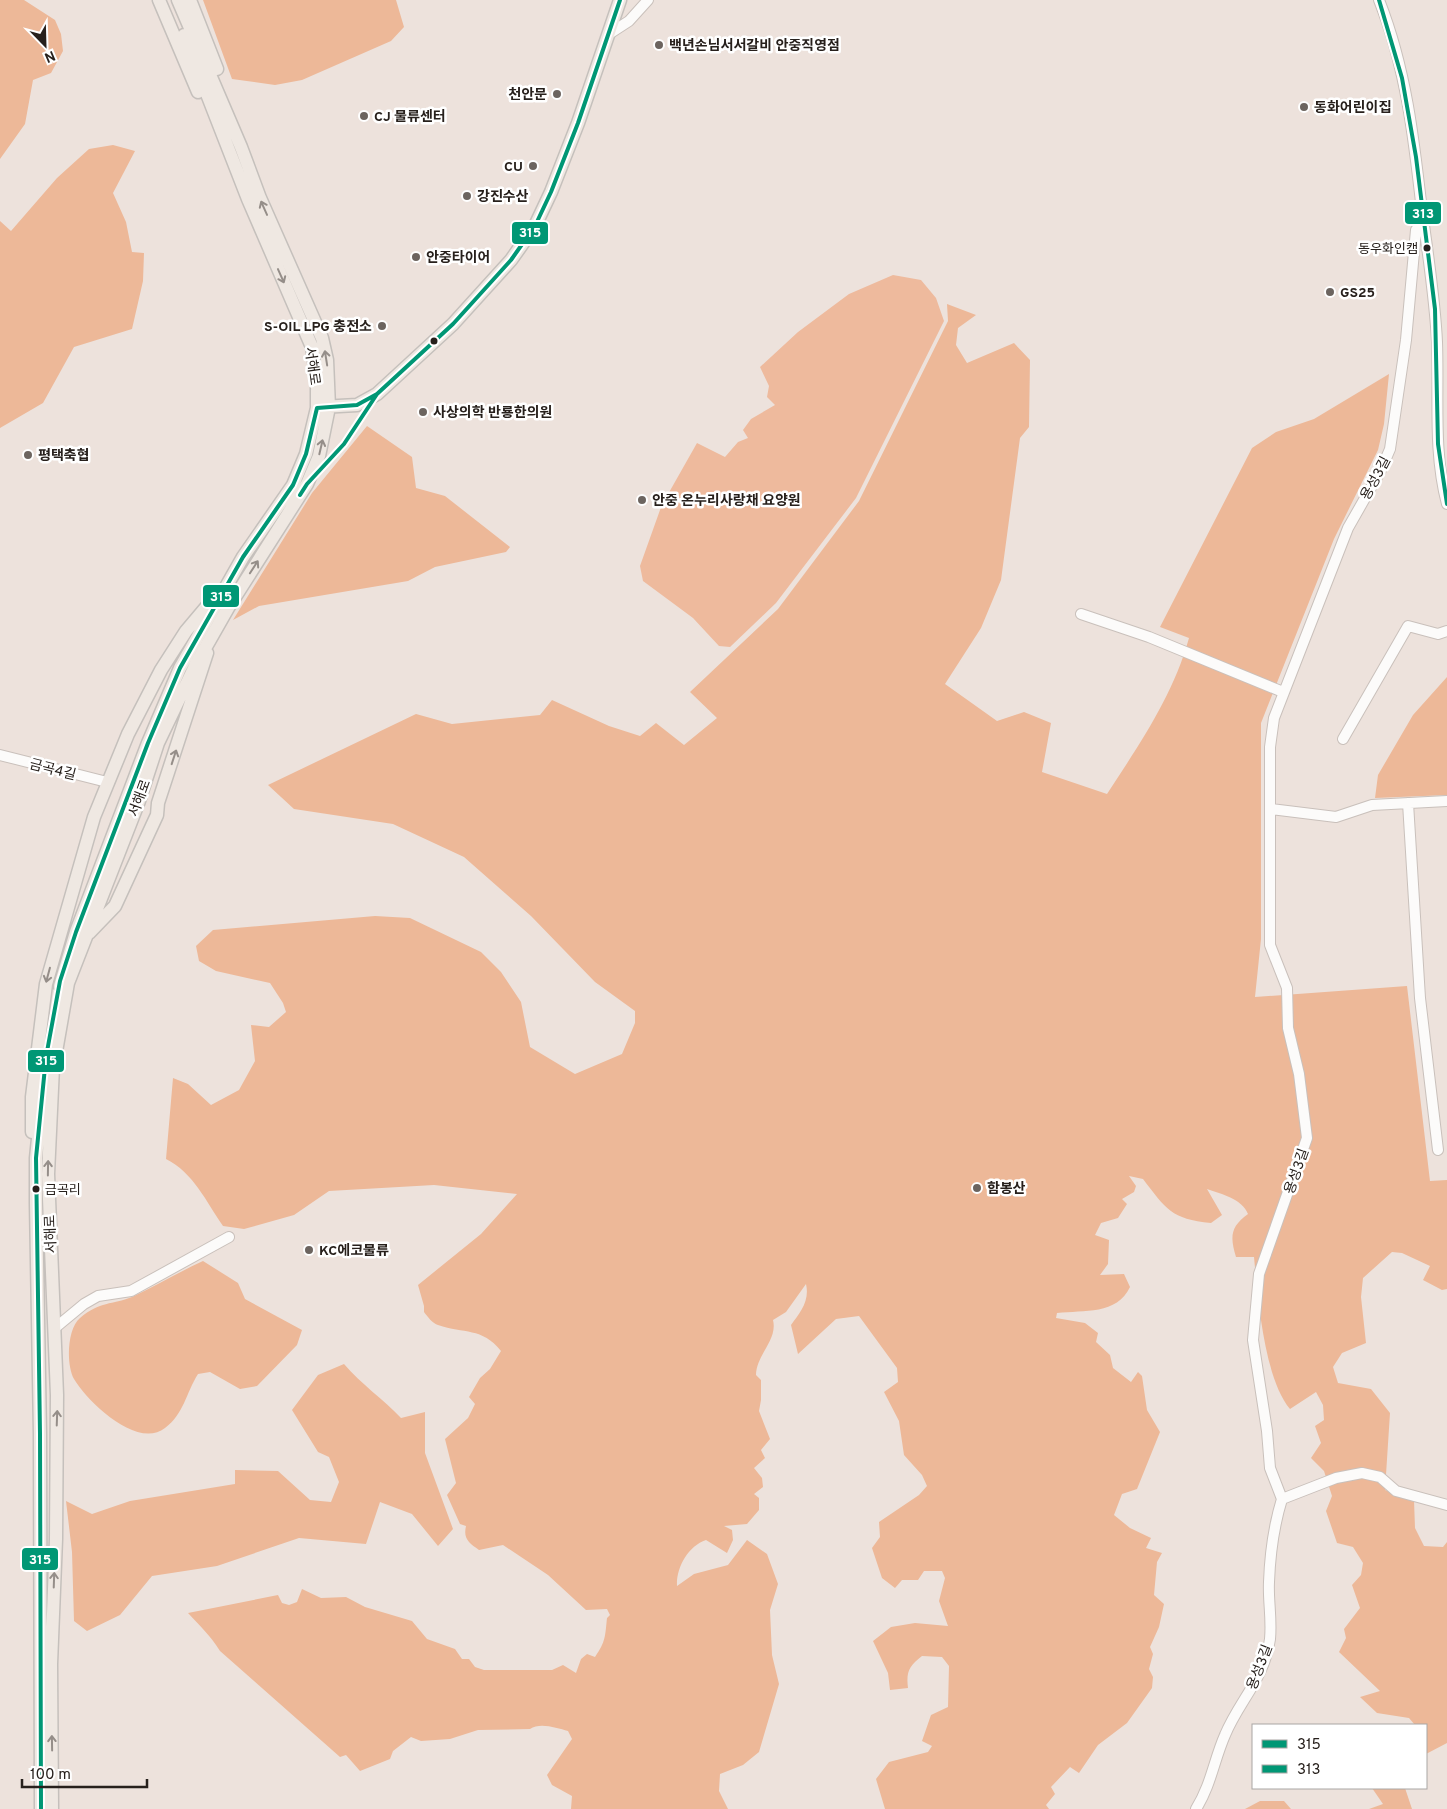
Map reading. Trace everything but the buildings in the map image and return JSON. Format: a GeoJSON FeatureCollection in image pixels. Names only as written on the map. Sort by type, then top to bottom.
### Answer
{"type":"FeatureCollection","features":[{"type":"Feature","properties":{"kind":"main road"},"geometry":{"type":"LineString","coordinates":[[159,0],[216,135],[248,200]]}},
{"type":"Feature","properties":{"kind":"main road","name":"서해로"},"geometry":{"type":"LineString","coordinates":[[41,1809],[40,1434],[36,1158],[46,1057],[60,981],[76,932],[148,743],[180,668],[243,557],[293,485],[323,407],[312,347],[248,200],[170,0]]}},
{"type":"Feature","properties":{"kind":"main road","name":"서해로"},"geometry":{"type":"LineString","coordinates":[[52,1809],[51,1664],[56,1539],[57,1395],[48,1174],[53,1067],[68,984],[139,801],[158,743],[195,666],[307,484],[319,456],[327,360],[322,338],[260,198],[241,147],[178,0]]}},
{"type":"Feature","properties":{"kind":"main road"},"geometry":{"type":"LineString","coordinates":[[190,0],[224,84],[241,147]]}},
{"type":"Feature","properties":{"kind":"main road"},"geometry":{"type":"LineString","coordinates":[[323,407],[357,405],[377,394],[459,318],[511,260],[535,226],[551,192],[610,34],[620,0]]}},
{"type":"Feature","properties":{"kind":"main road"},"geometry":{"type":"LineString","coordinates":[[36,1158],[32,1126],[40,1021],[46,984],[94,817],[129,731],[161,670],[186,631],[204,608],[226,587]]}},
{"type":"Feature","properties":{"kind":"main road"},"geometry":{"type":"LineString","coordinates":[[86,937],[115,906],[153,823],[213,634]]}},
{"type":"Feature","properties":{"kind":"street"},"geometry":{"type":"LineString","coordinates":[[610,34],[629,20],[648,0]]}},
{"type":"Feature","properties":{"kind":"street"},"geometry":{"type":"LineString","coordinates":[[1379,0],[1396,49],[1408,101],[1437,342],[1437,450],[1447,504]]}},
{"type":"Feature","properties":{"kind":"street","name":"용성3길"},"geometry":{"type":"LineString","coordinates":[[1196,1809],[1211,1779],[1224,1736],[1255,1686],[1270,1640],[1271,1615],[1268,1583],[1282,1499],[1270,1468],[1267,1431],[1253,1340],[1259,1274],[1307,1138],[1299,1074],[1288,1028],[1287,988],[1270,945],[1270,747],[1274,718],[1348,528],[1381,470],[1390,449],[1406,340],[1416,230],[1424,228]]}},
{"type":"Feature","properties":{"kind":"street"},"geometry":{"type":"LineString","coordinates":[[1081,614],[1149,638],[1283,692]]}},
{"type":"Feature","properties":{"kind":"street"},"geometry":{"type":"LineString","coordinates":[[1343,739],[1408,626],[1438,634],[1447,631]]}},
{"type":"Feature","properties":{"kind":"street","name":"금곡4길"},"geometry":{"type":"LineString","coordinates":[[0,755],[107,782]]}},
{"type":"Feature","properties":{"kind":"street"},"geometry":{"type":"LineString","coordinates":[[1271,809],[1336,817],[1372,805],[1447,801]]}},
{"type":"Feature","properties":{"kind":"street"},"geometry":{"type":"LineString","coordinates":[[1408,803],[1420,998],[1438,1150]]}},
{"type":"Feature","properties":{"kind":"street"},"geometry":{"type":"LineString","coordinates":[[55,1328],[98,1296],[131,1291],[229,1237]]}},
{"type":"Feature","properties":{"kind":"street"},"geometry":{"type":"LineString","coordinates":[[1282,1499],[1336,1478],[1362,1473],[1380,1477],[1396,1491],[1447,1505]]}},
{"type":"Feature","properties":{"kind":"shaded area"},"geometry":{"type":"Polygon","coordinates":[[[0,0],[24,0],[55,20],[61,34],[63,51],[51,73],[33,80],[25,124],[0,159],[0,0]]]}},
{"type":"Feature","properties":{"kind":"shaded area"},"geometry":{"type":"Polygon","coordinates":[[[203,0],[396,0],[404,27],[391,41],[302,80],[275,85],[232,79],[203,0]]]}},
{"type":"Feature","properties":{"kind":"shaded area"},"geometry":{"type":"Polygon","coordinates":[[[113,145],[135,151],[113,193],[126,222],[132,252],[144,253],[143,281],[132,329],[74,347],[43,403],[0,428],[0,221],[11,231],[57,178],[89,149],[113,145]]]}},
{"type":"Feature","properties":{"kind":"shaded area"},"geometry":{"type":"Polygon","coordinates":[[[893,275],[921,280],[936,298],[944,321],[856,498],[776,603],[730,647],[719,646],[693,618],[643,581],[640,566],[665,496],[667,496],[697,443],[725,457],[738,442],[748,438],[743,430],[751,419],[775,405],[767,397],[769,386],[760,367],[798,332],[849,294],[893,275]]]}},
{"type":"Feature","properties":{"kind":"shaded area"},"geometry":{"type":"Polygon","coordinates":[[[947,304],[976,315],[958,328],[956,345],[967,363],[1014,343],[1030,360],[1029,427],[1020,438],[1001,580],[981,628],[945,684],[997,721],[1024,712],[1051,723],[1042,772],[1107,794],[1154,719],[1174,680],[1189,638],[1160,627],[1252,448],[1276,432],[1314,419],[1389,374],[1384,424],[1378,450],[1334,539],[1261,723],[1261,939],[1255,997],[1407,986],[1430,1181],[1447,1180],[1447,1289],[1442,1290],[1423,1280],[1430,1266],[1402,1253],[1392,1252],[1363,1278],[1361,1297],[1366,1343],[1342,1353],[1333,1367],[1338,1383],[1371,1389],[1390,1413],[1385,1490],[1414,1500],[1415,1528],[1424,1546],[1443,1547],[1447,1542],[1447,1743],[1427,1753],[1427,1724],[1414,1724],[1409,1718],[1377,1713],[1360,1697],[1380,1691],[1339,1652],[1346,1638],[1344,1629],[1360,1608],[1352,1585],[1361,1575],[1363,1563],[1353,1547],[1337,1543],[1326,1511],[1332,1496],[1324,1471],[1311,1458],[1321,1443],[1315,1426],[1324,1420],[1323,1405],[1316,1392],[1290,1409],[1281,1395],[1274,1378],[1264,1337],[1254,1257],[1236,1257],[1232,1238],[1238,1223],[1248,1214],[1241,1204],[1207,1189],[1222,1215],[1211,1223],[1187,1219],[1164,1205],[1143,1179],[1129,1176],[1136,1186],[1134,1192],[1122,1199],[1127,1204],[1118,1218],[1101,1223],[1095,1235],[1109,1240],[1108,1264],[1100,1275],[1124,1274],[1130,1287],[1124,1296],[1108,1307],[1089,1311],[1057,1313],[1056,1318],[1085,1323],[1098,1333],[1096,1342],[1110,1355],[1113,1368],[1131,1382],[1138,1372],[1142,1376],[1147,1410],[1160,1432],[1137,1489],[1122,1494],[1114,1515],[1130,1528],[1151,1538],[1146,1548],[1162,1553],[1157,1562],[1154,1595],[1164,1604],[1159,1627],[1150,1647],[1153,1654],[1149,1669],[1153,1677],[1152,1688],[1127,1723],[1098,1745],[1079,1773],[1070,1767],[1051,1787],[1055,1794],[1046,1805],[1049,1809],[885,1809],[876,1779],[889,1762],[928,1752],[932,1746],[922,1741],[931,1715],[948,1707],[949,1666],[942,1657],[922,1656],[909,1670],[908,1688],[890,1690],[888,1673],[873,1641],[891,1627],[915,1623],[948,1626],[939,1601],[945,1578],[942,1571],[924,1571],[918,1580],[902,1580],[895,1588],[882,1578],[872,1548],[880,1537],[879,1522],[919,1495],[927,1486],[922,1475],[904,1455],[899,1421],[884,1392],[898,1382],[897,1368],[859,1316],[836,1319],[798,1354],[791,1325],[801,1311],[807,1296],[806,1284],[786,1312],[773,1320],[774,1327],[770,1341],[757,1368],[756,1375],[761,1380],[759,1411],[770,1439],[761,1450],[765,1458],[754,1468],[762,1478],[763,1487],[754,1494],[759,1498],[759,1510],[747,1524],[724,1526],[732,1530],[733,1540],[727,1553],[706,1540],[694,1547],[684,1558],[677,1579],[677,1586],[694,1574],[728,1565],[747,1540],[767,1554],[778,1584],[770,1610],[772,1655],[779,1684],[759,1752],[743,1765],[720,1774],[719,1791],[728,1809],[571,1809],[572,1796],[552,1785],[547,1775],[572,1739],[568,1731],[549,1726],[539,1726],[530,1729],[478,1730],[450,1739],[421,1741],[411,1737],[393,1751],[390,1759],[360,1771],[346,1755],[340,1757],[220,1651],[188,1613],[278,1595],[282,1603],[289,1605],[297,1602],[302,1589],[321,1598],[346,1597],[365,1607],[412,1621],[427,1639],[455,1649],[462,1659],[469,1659],[475,1667],[484,1670],[552,1670],[563,1665],[576,1673],[581,1659],[587,1654],[595,1657],[599,1651],[604,1638],[607,1618],[610,1615],[607,1609],[586,1610],[548,1575],[503,1545],[479,1550],[466,1537],[466,1526],[460,1524],[447,1495],[456,1483],[445,1439],[468,1418],[475,1404],[469,1397],[480,1378],[490,1369],[501,1351],[487,1338],[472,1332],[447,1328],[430,1320],[424,1312],[418,1285],[481,1234],[517,1194],[434,1185],[329,1191],[294,1215],[244,1229],[223,1226],[192,1180],[176,1165],[166,1159],[173,1078],[188,1084],[211,1105],[239,1090],[255,1061],[251,1025],[269,1027],[286,1012],[283,1003],[270,983],[216,971],[199,961],[196,946],[213,930],[375,916],[410,918],[481,952],[501,972],[521,1002],[530,1047],[575,1074],[622,1054],[635,1023],[635,1011],[595,982],[531,916],[464,857],[393,824],[294,809],[268,785],[416,714],[452,724],[540,715],[552,700],[609,726],[640,736],[656,723],[684,745],[717,718],[690,692],[778,609],[859,501],[948,321],[947,304]]]}},
{"type":"Feature","properties":{"kind":"shaded area"},"geometry":{"type":"Polygon","coordinates":[[[367,426],[412,457],[416,488],[445,496],[510,547],[506,552],[435,567],[408,581],[259,606],[233,620],[312,493],[367,426]]]}},
{"type":"Feature","properties":{"kind":"shaded area"},"geometry":{"type":"Polygon","coordinates":[[[1447,677],[1447,795],[1375,798],[1378,775],[1413,715],[1447,677]]]}},
{"type":"Feature","properties":{"kind":"shaded area"},"geometry":{"type":"Polygon","coordinates":[[[203,1261],[238,1283],[245,1299],[302,1330],[297,1345],[257,1386],[240,1389],[210,1372],[198,1374],[181,1410],[165,1428],[154,1433],[141,1433],[127,1428],[101,1410],[74,1379],[71,1373],[69,1356],[72,1330],[80,1318],[94,1309],[132,1297],[203,1261]]]}},
{"type":"Feature","properties":{"kind":"shaded area"},"geometry":{"type":"Polygon","coordinates":[[[344,1364],[401,1418],[425,1412],[425,1453],[453,1529],[438,1546],[412,1514],[380,1502],[366,1544],[299,1538],[217,1566],[152,1576],[120,1615],[87,1631],[74,1621],[72,1552],[66,1501],[92,1514],[130,1501],[235,1484],[235,1470],[278,1471],[310,1500],[331,1502],[339,1482],[329,1457],[318,1452],[292,1410],[318,1375],[344,1364]]]}},
{"type":"Feature","properties":{"kind":"shaded area"},"geometry":{"type":"Polygon","coordinates":[[[1373,1789],[1405,1789],[1412,1809],[1369,1809],[1383,1804],[1373,1789]]]}},
{"type":"Feature","properties":{"kind":"shaded area"},"geometry":{"type":"Polygon","coordinates":[[[1260,1801],[1284,1801],[1291,1809],[1245,1809],[1260,1801]]]}},
{"type":"Feature","properties":{"kind":"transit line","name":"315"},"geometry":{"type":"LineString","coordinates":[[41,1809],[40,1434],[36,1158],[46,1057],[60,981],[76,932],[148,743],[180,668],[243,557],[293,485],[306,454],[317,408],[357,405],[377,394],[453,324],[511,260],[535,226],[551,192],[578,123],[620,0]]}},
{"type":"Feature","properties":{"kind":"transit line","name":"313"},"geometry":{"type":"LineString","coordinates":[[1379,0],[1402,78],[1416,157],[1435,309],[1438,444],[1447,504]]}},
{"type":"Feature","properties":{"kind":"transit line","name":"315"},"geometry":{"type":"LineString","coordinates":[[300,495],[307,484],[344,444],[377,394]]}},
{"type":"Feature","properties":{"kind":"place","name":"백년손님서서갈비 안중직영점"},"geometry":{"type":"Point","coordinates":[659,45]}},
{"type":"Feature","properties":{"kind":"place","name":"천안문"},"geometry":{"type":"Point","coordinates":[557,94]}},
{"type":"Feature","properties":{"kind":"place","name":"동화어린이집"},"geometry":{"type":"Point","coordinates":[1304,107]}},
{"type":"Feature","properties":{"kind":"place","name":"CJ 물류센터"},"geometry":{"type":"Point","coordinates":[364,116]}},
{"type":"Feature","properties":{"kind":"place","name":"CU"},"geometry":{"type":"Point","coordinates":[533,166]}},
{"type":"Feature","properties":{"kind":"place","name":"강진수산"},"geometry":{"type":"Point","coordinates":[467,196]}},
{"type":"Feature","properties":{"kind":"place","name":"동우화인캠"},"geometry":{"type":"Point","coordinates":[1427,248]}},
{"type":"Feature","properties":{"kind":"place","name":"안중타이어"},"geometry":{"type":"Point","coordinates":[416,257]}},
{"type":"Feature","properties":{"kind":"place","name":"GS25"},"geometry":{"type":"Point","coordinates":[1330,292]}},
{"type":"Feature","properties":{"kind":"place","name":"S-OIL LPG 충전소"},"geometry":{"type":"Point","coordinates":[382,326]}},
{"type":"Feature","properties":{"kind":"place","name":"사상의학 반룡한의원"},"geometry":{"type":"Point","coordinates":[423,412]}},
{"type":"Feature","properties":{"kind":"place","name":"평택축협"},"geometry":{"type":"Point","coordinates":[28,455]}},
{"type":"Feature","properties":{"kind":"place","name":"안중 온누리사랑채 요양원"},"geometry":{"type":"Point","coordinates":[642,500]}},
{"type":"Feature","properties":{"kind":"place","name":"함봉산"},"geometry":{"type":"Point","coordinates":[977,1188]}},
{"type":"Feature","properties":{"kind":"place","name":"금곡리"},"geometry":{"type":"Point","coordinates":[36,1189]}},
{"type":"Feature","properties":{"kind":"place","name":"KC에코물류"},"geometry":{"type":"Point","coordinates":[309,1250]}}]}
